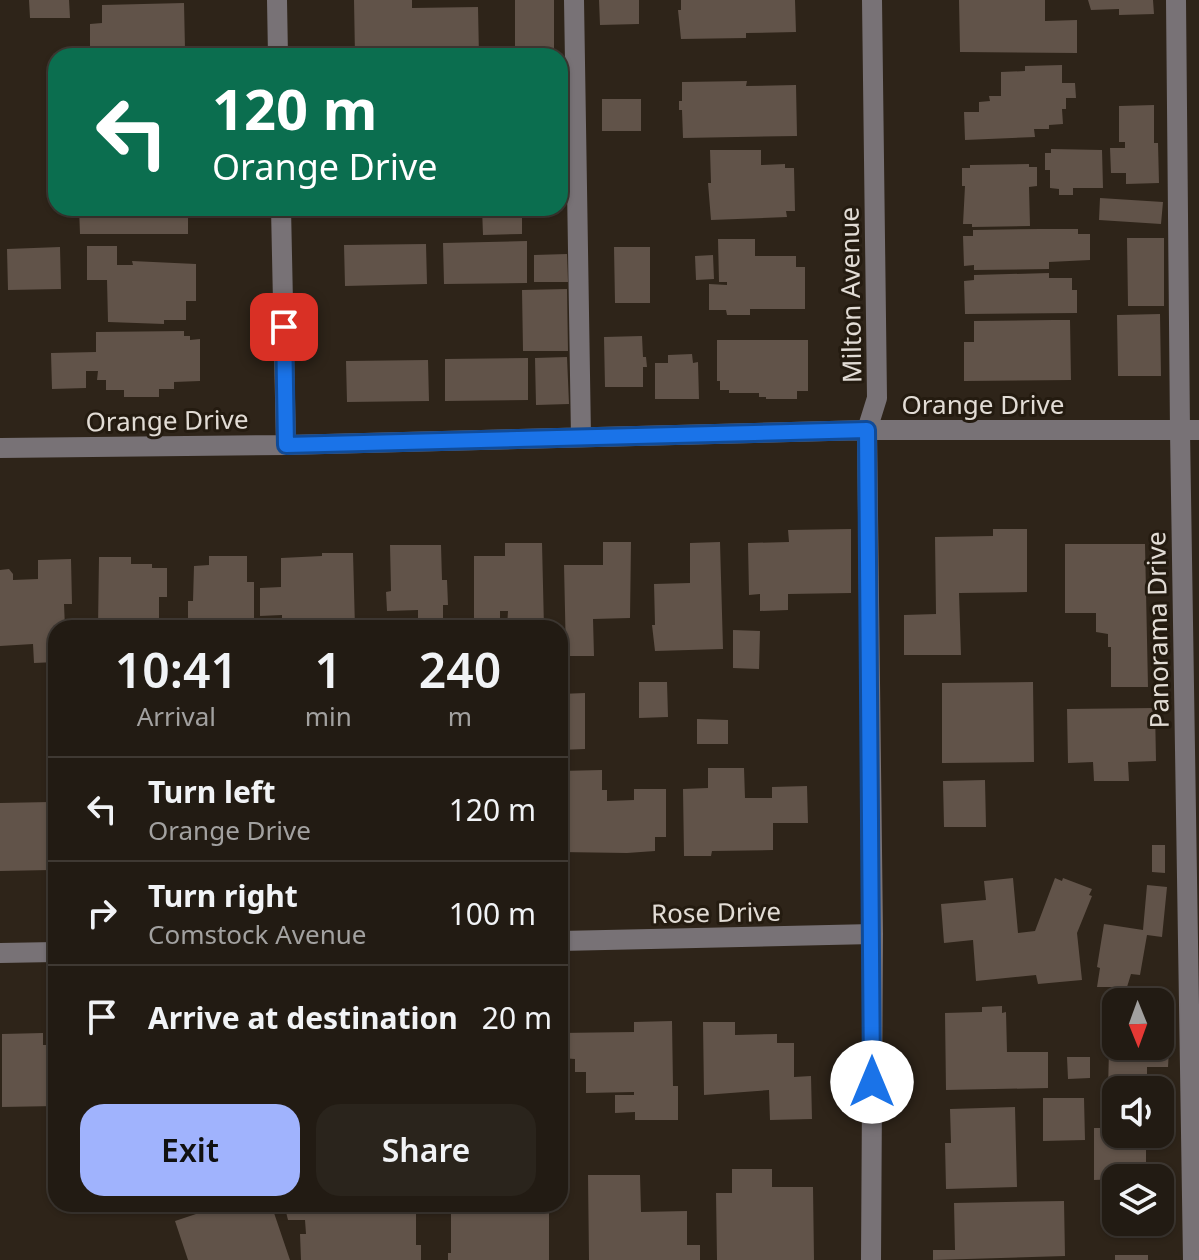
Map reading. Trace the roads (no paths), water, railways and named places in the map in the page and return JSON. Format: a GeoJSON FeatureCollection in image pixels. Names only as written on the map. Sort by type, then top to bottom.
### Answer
{"type":"FeatureCollection","features":[{"type":"Feature","properties":{"kind":"street"},"geometry":{"type":"LineString","coordinates":[[277,0],[278,48]]}},
{"type":"Feature","properties":{"kind":"street"},"geometry":{"type":"LineString","coordinates":[[574,0],[581,437]]}},
{"type":"Feature","properties":{"kind":"street","name":"Milton Avenue"},"geometry":{"type":"LineString","coordinates":[[871,1260],[873,934],[867,430],[877,398],[872,0]]}},
{"type":"Feature","properties":{"kind":"street","name":"Panorama Drive"},"geometry":{"type":"LineString","coordinates":[[1176,0],[1190,430],[1193,1260]]}},
{"type":"Feature","properties":{"kind":"street"},"geometry":{"type":"LineString","coordinates":[[281,216],[286,445]]}},
{"type":"Feature","properties":{"kind":"street","name":"Orange Drive"},"geometry":{"type":"LineString","coordinates":[[0,448],[286,445],[867,430],[1190,430]]}},
{"type":"Feature","properties":{"kind":"street","name":"Rose Drive"},"geometry":{"type":"LineString","coordinates":[[568,941],[873,934]]}},
{"type":"Feature","properties":{"kind":"street"},"geometry":{"type":"LineString","coordinates":[[0,953],[48,952]]}}]}
